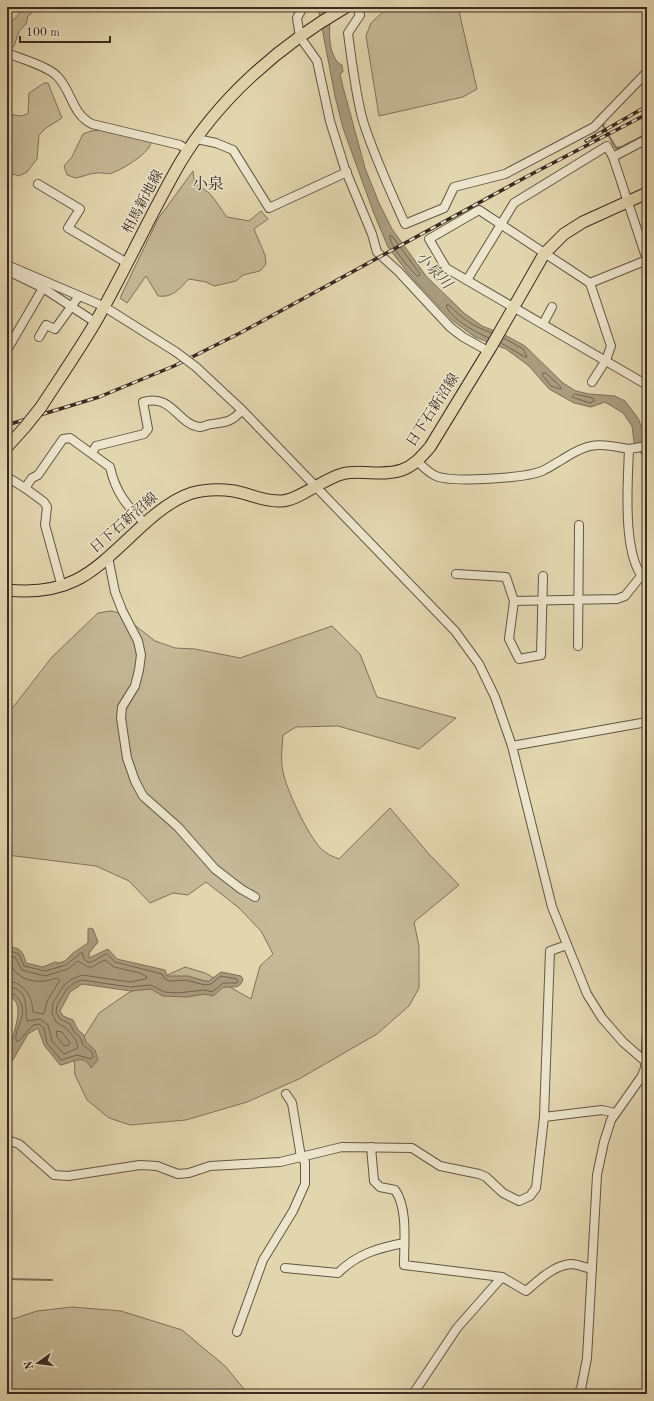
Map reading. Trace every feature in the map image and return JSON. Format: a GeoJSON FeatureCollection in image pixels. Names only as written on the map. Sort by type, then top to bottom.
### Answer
{"type":"FeatureCollection","features":[{"type":"Feature","properties":{"kind":"main road","name":"相馬新地線"},"geometry":{"type":"LineString","coordinates":[[7,447],[41,408],[95,322],[189,150],[197,139],[234,94],[260,68],[300,37],[343,9]]}},
{"type":"Feature","properties":{"kind":"main road","name":"日下石新沼線"},"geometry":{"type":"LineString","coordinates":[[7,590],[35,591],[62,587],[88,574],[108,558],[145,523],[168,505],[192,493],[211,490],[234,491],[268,500],[283,501],[299,495],[315,485],[342,474],[385,474],[403,470],[418,461],[430,447],[544,254],[564,234],[628,200],[647,193]]}},
{"type":"Feature","properties":{"kind":"street"},"geometry":{"type":"LineString","coordinates":[[303,7],[297,18],[300,37],[317,61],[330,121],[347,172],[372,234],[377,252],[398,271],[450,327],[463,337],[489,349]]}},
{"type":"Feature","properties":{"kind":"street"},"geometry":{"type":"LineString","coordinates":[[357,7],[360,15],[348,33],[352,71],[361,113],[377,160],[406,224],[444,208],[454,187],[505,174],[594,127],[647,72]]}},
{"type":"Feature","properties":{"kind":"street"},"geometry":{"type":"LineString","coordinates":[[7,53],[46,70],[58,78],[77,113],[83,120],[92,124],[180,145],[189,150]]}},
{"type":"Feature","properties":{"kind":"street"},"geometry":{"type":"LineString","coordinates":[[197,139],[216,143],[233,150],[270,208],[347,172]]}},
{"type":"Feature","properties":{"kind":"street"},"geometry":{"type":"LineString","coordinates":[[613,157],[647,139]]}},
{"type":"Feature","properties":{"kind":"street"},"geometry":{"type":"LineString","coordinates":[[467,280],[514,203],[607,146],[613,157],[647,260],[590,284]]}},
{"type":"Feature","properties":{"kind":"street"},"geometry":{"type":"LineString","coordinates":[[38,184],[80,209],[68,228],[127,263]]}},
{"type":"Feature","properties":{"kind":"street"},"geometry":{"type":"LineString","coordinates":[[592,382],[606,360],[611,346],[590,284],[479,210],[429,239],[446,268],[606,360],[647,385]]}},
{"type":"Feature","properties":{"kind":"street"},"geometry":{"type":"LineString","coordinates":[[7,265],[104,306],[176,352],[196,367],[242,410],[454,631],[479,664],[495,696],[512,746],[552,907],[587,994],[602,1018],[623,1042],[646,1062]]}},
{"type":"Feature","properties":{"kind":"street"},"geometry":{"type":"LineString","coordinates":[[7,271],[43,288],[95,322]]}},
{"type":"Feature","properties":{"kind":"street"},"geometry":{"type":"LineString","coordinates":[[7,350],[43,288]]}},
{"type":"Feature","properties":{"kind":"street"},"geometry":{"type":"LineString","coordinates":[[39,337],[46,325],[55,329],[73,308],[79,296]]}},
{"type":"Feature","properties":{"kind":"street"},"geometry":{"type":"LineString","coordinates":[[542,324],[552,307]]}},
{"type":"Feature","properties":{"kind":"street"},"geometry":{"type":"LineString","coordinates":[[92,453],[96,446],[144,434],[148,429],[143,402],[150,400],[167,404],[192,424],[199,427],[225,423],[242,410]]}},
{"type":"Feature","properties":{"kind":"street"},"geometry":{"type":"LineString","coordinates":[[25,488],[32,478],[38,475],[63,439],[70,438],[110,467],[113,482],[123,501],[145,523]]}},
{"type":"Feature","properties":{"kind":"street"},"geometry":{"type":"LineString","coordinates":[[418,461],[437,476],[452,479],[521,477],[542,472],[576,450],[593,445],[603,444],[630,449],[647,446]]}},
{"type":"Feature","properties":{"kind":"street"},"geometry":{"type":"LineString","coordinates":[[514,601],[579,601],[617,599],[625,596],[644,578],[638,572],[630,537],[627,498],[630,449]]}},
{"type":"Feature","properties":{"kind":"street"},"geometry":{"type":"LineString","coordinates":[[7,477],[44,502],[47,507],[45,525],[62,587]]}},
{"type":"Feature","properties":{"kind":"street"},"geometry":{"type":"LineString","coordinates":[[578,646],[579,525]]}},
{"type":"Feature","properties":{"kind":"street"},"geometry":{"type":"LineString","coordinates":[[108,558],[116,592],[122,610],[138,641],[140,655],[139,670],[135,686],[122,707],[121,718],[127,758],[135,781],[143,796],[178,827],[216,869],[231,882],[255,897]]}},
{"type":"Feature","properties":{"kind":"street"},"geometry":{"type":"LineString","coordinates":[[456,574],[506,577],[514,601],[509,639],[519,659],[541,655],[543,576]]}},
{"type":"Feature","properties":{"kind":"street"},"geometry":{"type":"LineString","coordinates":[[512,746],[647,722]]}},
{"type":"Feature","properties":{"kind":"street"},"geometry":{"type":"LineString","coordinates":[[7,1140],[19,1144],[54,1175],[68,1176],[140,1164],[157,1166],[178,1174],[189,1173],[210,1166],[280,1162],[342,1147],[412,1148],[440,1166],[479,1174],[486,1178],[503,1193],[519,1201],[530,1196],[536,1188],[544,1117],[550,951],[567,945]]}},
{"type":"Feature","properties":{"kind":"street"},"geometry":{"type":"LineString","coordinates":[[577,1394],[581,1389],[587,1358],[597,1175],[604,1142],[615,1113],[642,1076],[645,1068],[647,1032]]}},
{"type":"Feature","properties":{"kind":"street"},"geometry":{"type":"LineString","coordinates":[[237,1332],[263,1260],[293,1211],[305,1184],[305,1162],[301,1157],[292,1103],[286,1094]]}},
{"type":"Feature","properties":{"kind":"street"},"geometry":{"type":"LineString","coordinates":[[544,1117],[602,1110],[615,1113]]}},
{"type":"Feature","properties":{"kind":"street"},"geometry":{"type":"LineString","coordinates":[[371,1147],[374,1181],[380,1187],[395,1190],[403,1207],[404,1265],[502,1278],[526,1291],[556,1268],[572,1264],[592,1269]]}},
{"type":"Feature","properties":{"kind":"street"},"geometry":{"type":"LineString","coordinates":[[285,1268],[338,1273],[348,1263],[360,1255],[382,1247],[404,1243]]}},
{"type":"Feature","properties":{"kind":"street"},"geometry":{"type":"LineString","coordinates":[[413,1394],[457,1328],[502,1278]]}},
{"type":"Feature","properties":{"kind":"shaded area"},"geometry":{"type":"Polygon","coordinates":[[[25,7],[39,7],[28,16],[26,24],[19,31],[14,46],[9,49],[7,48],[7,27],[25,7]]]}},
{"type":"Feature","properties":{"kind":"shaded area"},"geometry":{"type":"Polygon","coordinates":[[[393,7],[458,7],[477,89],[463,97],[379,116],[366,36],[371,23],[385,10],[393,7]]]}},
{"type":"Feature","properties":{"kind":"shaded area"},"geometry":{"type":"Polygon","coordinates":[[[44,83],[48,83],[62,118],[46,128],[39,135],[37,159],[27,172],[19,176],[7,172],[7,114],[20,116],[28,114],[29,93],[44,83]]]}},
{"type":"Feature","properties":{"kind":"shaded area"},"geometry":{"type":"Polygon","coordinates":[[[100,130],[151,141],[150,145],[147,150],[136,160],[112,173],[94,173],[76,178],[67,175],[64,166],[72,157],[83,134],[100,130]]]}},
{"type":"Feature","properties":{"kind":"shaded area"},"geometry":{"type":"Polygon","coordinates":[[[193,171],[196,183],[210,194],[227,217],[249,221],[261,211],[268,219],[254,229],[265,255],[266,264],[260,271],[243,275],[236,281],[214,286],[206,282],[189,279],[179,289],[168,296],[158,296],[146,276],[127,303],[120,298],[158,219],[193,171]]]}},
{"type":"Feature","properties":{"kind":"shaded area"},"geometry":{"type":"Polygon","coordinates":[[[111,611],[119,613],[155,641],[175,648],[195,649],[240,658],[332,626],[360,654],[377,697],[456,718],[419,749],[338,726],[296,727],[283,735],[282,766],[286,783],[295,805],[313,839],[319,847],[330,855],[339,859],[390,808],[428,853],[459,885],[414,922],[419,946],[419,988],[409,1006],[377,1034],[299,1079],[247,1102],[186,1120],[130,1125],[109,1118],[87,1100],[75,1075],[74,1053],[99,1013],[128,993],[185,967],[205,973],[251,999],[260,966],[273,954],[261,931],[239,908],[206,882],[188,895],[173,893],[150,903],[129,881],[96,866],[7,855],[7,715],[52,657],[98,613],[111,611]]]}},
{"type":"Feature","properties":{"kind":"shaded area"},"geometry":{"type":"Polygon","coordinates":[[[72,1307],[121,1311],[182,1330],[225,1366],[248,1394],[7,1394],[7,1321],[37,1311],[72,1307]]]}},
{"type":"Feature","properties":{"kind":"water"},"geometry":{"type":"Polygon","coordinates":[[[318,7],[331,7],[330,44],[334,57],[338,63],[342,65],[343,72],[340,74],[365,168],[379,203],[392,229],[426,276],[464,313],[482,326],[505,335],[525,346],[563,383],[576,391],[589,394],[615,396],[625,401],[638,418],[647,441],[647,463],[634,442],[632,426],[623,413],[605,402],[591,407],[574,403],[549,389],[529,366],[506,349],[475,337],[453,321],[408,273],[388,247],[373,211],[343,128],[335,96],[318,7]]]}},
{"type":"Feature","properties":{"kind":"water"},"geometry":{"type":"Polygon","coordinates":[[[88,929],[93,929],[98,942],[89,953],[89,958],[108,949],[117,959],[165,970],[167,976],[188,976],[209,981],[221,972],[241,976],[243,979],[242,983],[235,987],[222,988],[213,996],[205,994],[187,997],[163,996],[151,989],[131,991],[82,984],[70,992],[60,1011],[63,1016],[73,1020],[78,1030],[84,1035],[86,1042],[95,1050],[98,1060],[91,1068],[88,1063],[81,1060],[60,1065],[44,1045],[38,1028],[28,1034],[13,1060],[8,1059],[18,1013],[17,1005],[14,999],[7,996],[7,946],[20,950],[26,963],[43,967],[55,962],[59,963],[65,961],[73,953],[88,943],[88,929]]]}},
{"type":"Feature","properties":{"kind":"waterway"},"geometry":{"type":"LineString","coordinates":[[604,122],[603,126],[616,148],[622,147],[647,134]]}},
{"type":"Feature","properties":{"kind":"waterway"},"geometry":{"type":"LineString","coordinates":[[7,1279],[52,1280]]}},
{"type":"Feature","properties":{"kind":"railway"},"geometry":{"type":"LineString","coordinates":[[586,141],[647,106]]}},
{"type":"Feature","properties":{"kind":"railway"},"geometry":{"type":"LineString","coordinates":[[7,425],[99,397],[174,366],[242,332],[526,177],[647,114]]}},
{"type":"Feature","properties":{"kind":"district","name":"小泉"},"geometry":{"type":"Point","coordinates":[208,185]}},
{"type":"Feature","properties":{"kind":"water label","name":"小泉川"},"geometry":{"type":"Point","coordinates":[433,271]}}]}
